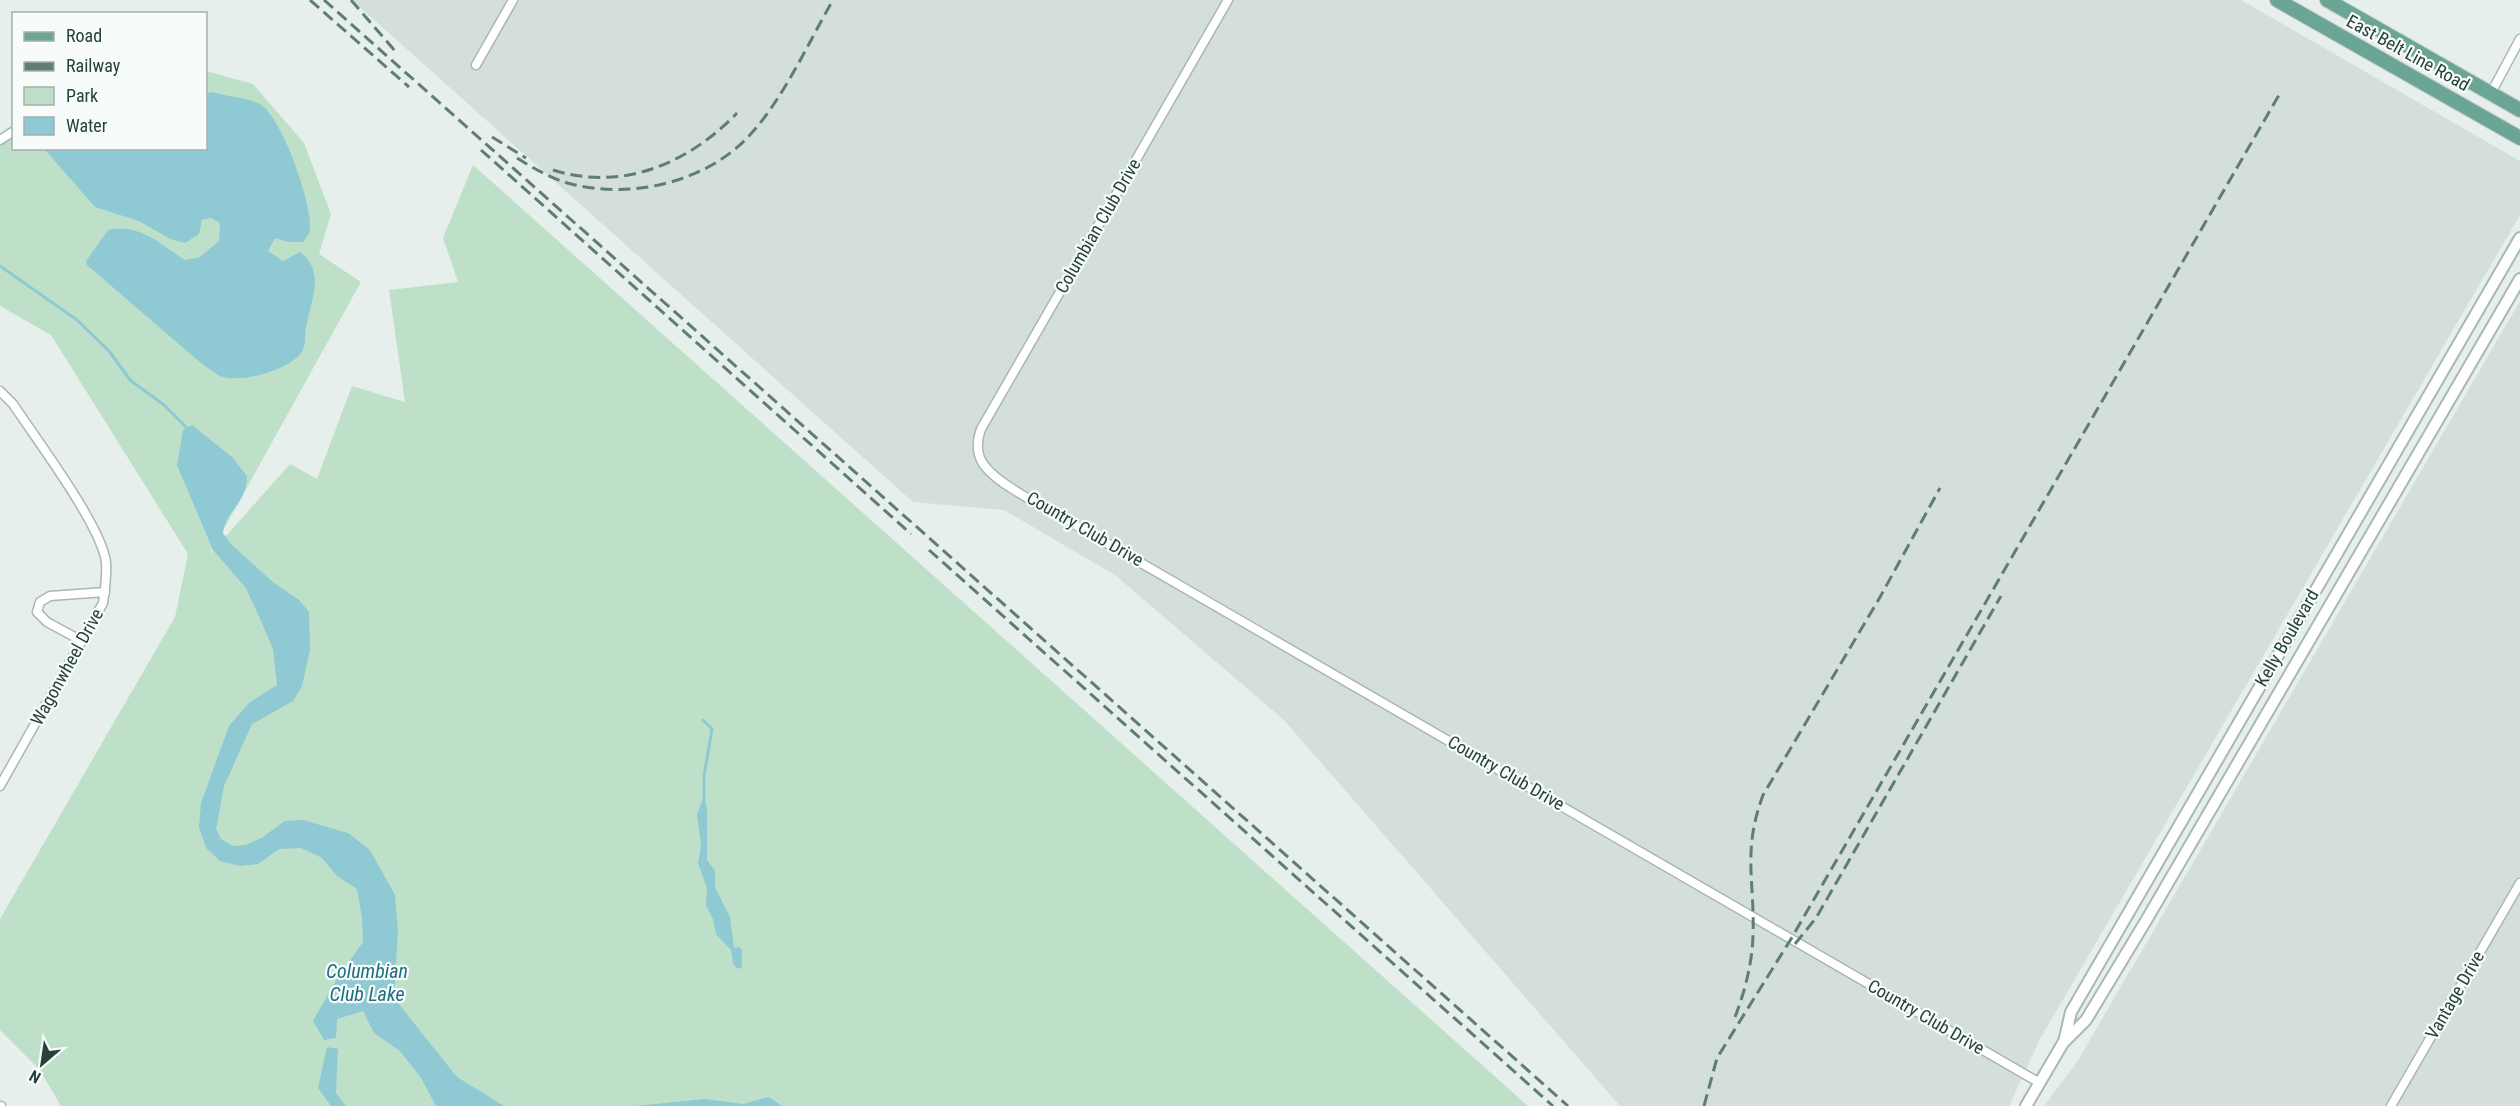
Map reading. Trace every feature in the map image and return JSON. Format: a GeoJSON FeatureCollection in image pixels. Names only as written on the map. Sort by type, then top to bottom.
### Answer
{"type":"FeatureCollection","features":[{"type":"Feature","properties":{"kind":"main road","name":"East Belt Line Road"},"geometry":{"type":"LineString","coordinates":[[2327,0],[2520,110]]}},
{"type":"Feature","properties":{"kind":"main road","name":"East Belt Line Road"},"geometry":{"type":"LineString","coordinates":[[2285,2],[2520,138]]}},
{"type":"Feature","properties":{"kind":"street"},"geometry":{"type":"LineString","coordinates":[[476,65],[513,0]]}},
{"type":"Feature","properties":{"kind":"street","name":"Columbian Club Drive"},"geometry":{"type":"LineString","coordinates":[[979,455],[977,440],[981,429],[1228,0]]}},
{"type":"Feature","properties":{"kind":"street"},"geometry":{"type":"LineString","coordinates":[[2491,93],[2520,39]]}},
{"type":"Feature","properties":{"kind":"street","name":"Kelly Boulevard"},"geometry":{"type":"LineString","coordinates":[[2026,1106],[2063,1042],[2071,1012],[2520,238]]}},
{"type":"Feature","properties":{"kind":"street","name":"Kelly Boulevard"},"geometry":{"type":"LineString","coordinates":[[2063,1042],[2086,1020],[2147,919],[2520,279]]}},
{"type":"Feature","properties":{"kind":"street"},"geometry":{"type":"LineString","coordinates":[[2468,328],[2487,338]]}},
{"type":"Feature","properties":{"kind":"street","name":"Wagonwheel Drive"},"geometry":{"type":"LineString","coordinates":[[0,391],[13,404],[96,532],[105,560],[105,592],[102,603],[0,786]]}},
{"type":"Feature","properties":{"kind":"street","name":"Country Club Drive"},"geometry":{"type":"LineString","coordinates":[[979,455],[983,464],[1004,482],[1065,519],[2040,1083]]}},
{"type":"Feature","properties":{"kind":"street"},"geometry":{"type":"LineString","coordinates":[[2387,467],[2405,477]]}},
{"type":"Feature","properties":{"kind":"street"},"geometry":{"type":"LineString","coordinates":[[82,641],[47,622],[37,612],[40,602],[50,596],[105,592]]}},
{"type":"Feature","properties":{"kind":"street"},"geometry":{"type":"LineString","coordinates":[[2261,683],[2278,693]]}},
{"type":"Feature","properties":{"kind":"street","name":"Vantage Drive"},"geometry":{"type":"LineString","coordinates":[[2391,1106],[2520,883]]}},
{"type":"Feature","properties":{"kind":"street"},"geometry":{"type":"LineString","coordinates":[[2130,910],[2147,919]]}},
{"type":"Feature","properties":{"kind":"shaded area"},"geometry":{"type":"Polygon","coordinates":[[[352,0],[2241,0],[2520,161],[2520,215],[2040,1039],[2009,1106],[1620,1106],[1284,720],[1115,575],[1004,510],[913,502],[352,0]]]}},
{"type":"Feature","properties":{"kind":"shaded area"},"geometry":{"type":"Polygon","coordinates":[[[2520,301],[2520,1106],[2044,1106],[2077,1062],[2520,301]]]}},
{"type":"Feature","properties":{"kind":"green space"},"geometry":{"type":"Polygon","coordinates":[[[207,71],[253,84],[304,143],[331,214],[319,254],[361,282],[210,554],[290,464],[317,479],[352,386],[405,402],[389,290],[458,282],[443,238],[473,165],[1528,1106],[61,1106],[39,1069],[0,1030],[0,919],[175,617],[188,554],[51,335],[0,306],[0,146],[12,139],[12,150],[207,150],[207,71]]]}},
{"type":"Feature","properties":{"kind":"water"},"geometry":{"type":"Polygon","coordinates":[[[213,92],[253,101],[267,110],[294,161],[310,218],[310,230],[303,242],[288,242],[275,238],[268,251],[283,261],[300,252],[313,268],[315,287],[303,350],[286,365],[251,377],[220,376],[201,363],[87,265],[86,261],[108,230],[119,229],[130,229],[149,236],[185,260],[200,257],[219,241],[220,223],[211,218],[202,220],[199,234],[185,243],[170,239],[139,221],[95,207],[46,151],[207,150],[207,93],[213,92]]]}},
{"type":"Feature","properties":{"kind":"water"},"geometry":{"type":"Polygon","coordinates":[[[192,425],[232,457],[247,476],[244,494],[228,519],[223,533],[232,545],[274,583],[299,600],[309,612],[310,650],[302,686],[293,701],[252,724],[224,786],[216,829],[221,839],[233,846],[246,845],[263,837],[285,821],[303,820],[348,833],[370,850],[395,895],[398,930],[394,998],[457,1077],[504,1106],[436,1106],[421,1078],[400,1051],[374,1033],[363,1011],[337,1019],[336,1038],[324,1040],[313,1021],[337,979],[363,942],[357,889],[337,876],[322,858],[301,848],[279,849],[258,864],[240,866],[220,861],[206,848],[199,827],[201,803],[229,726],[250,702],[277,685],[273,649],[246,588],[213,550],[177,465],[183,430],[192,425]]]}},
{"type":"Feature","properties":{"kind":"water"},"geometry":{"type":"Polygon","coordinates":[[[702,801],[706,803],[707,809],[707,860],[715,871],[715,887],[730,917],[734,948],[739,947],[742,950],[742,967],[738,969],[733,964],[731,950],[716,934],[713,919],[706,905],[707,888],[698,863],[701,846],[697,815],[702,801]]]}},
{"type":"Feature","properties":{"kind":"water","name":"Columbian Club Lake"},"geometry":{"type":"Polygon","coordinates":[[[327,1047],[338,1049],[336,1093],[346,1106],[331,1106],[318,1088],[327,1047]]]}},
{"type":"Feature","properties":{"kind":"water"},"geometry":{"type":"Polygon","coordinates":[[[769,1097],[782,1106],[635,1106],[705,1099],[743,1104],[769,1097]]]}},
{"type":"Feature","properties":{"kind":"waterway"},"geometry":{"type":"LineString","coordinates":[[0,266],[77,320],[109,351],[131,381],[163,404],[187,428]]}},
{"type":"Feature","properties":{"kind":"waterway"},"geometry":{"type":"LineString","coordinates":[[703,720],[712,729],[704,776],[704,801]]}},
{"type":"Feature","properties":{"kind":"railway"},"geometry":{"type":"LineString","coordinates":[[310,0],[409,87]]}},
{"type":"Feature","properties":{"kind":"railway"},"geometry":{"type":"LineString","coordinates":[[324,0],[1568,1106]]}},
{"type":"Feature","properties":{"kind":"railway"},"geometry":{"type":"LineString","coordinates":[[351,0],[396,52]]}},
{"type":"Feature","properties":{"kind":"railway"},"geometry":{"type":"LineString","coordinates":[[517,158],[564,182],[594,188],[642,188],[689,176],[731,152],[762,121],[794,71],[833,0]]}},
{"type":"Feature","properties":{"kind":"railway"},"geometry":{"type":"LineString","coordinates":[[1704,1106],[1717,1058],[1791,939],[2279,95]]}},
{"type":"Feature","properties":{"kind":"railway"},"geometry":{"type":"LineString","coordinates":[[553,170],[579,176],[605,177],[629,175],[653,168],[676,159],[698,146],[737,113]]}},
{"type":"Feature","properties":{"kind":"railway"},"geometry":{"type":"LineString","coordinates":[[492,137],[526,158]]}},
{"type":"Feature","properties":{"kind":"railway"},"geometry":{"type":"LineString","coordinates":[[481,150],[911,534]]}},
{"type":"Feature","properties":{"kind":"railway"},"geometry":{"type":"LineString","coordinates":[[1735,1017],[1750,967],[1753,936],[1751,850],[1763,795],[1879,599],[1940,488]]}},
{"type":"Feature","properties":{"kind":"railway"},"geometry":{"type":"LineString","coordinates":[[929,550],[1553,1106]]}},
{"type":"Feature","properties":{"kind":"railway"},"geometry":{"type":"LineString","coordinates":[[1795,944],[1816,918],[2001,596]]}}]}
